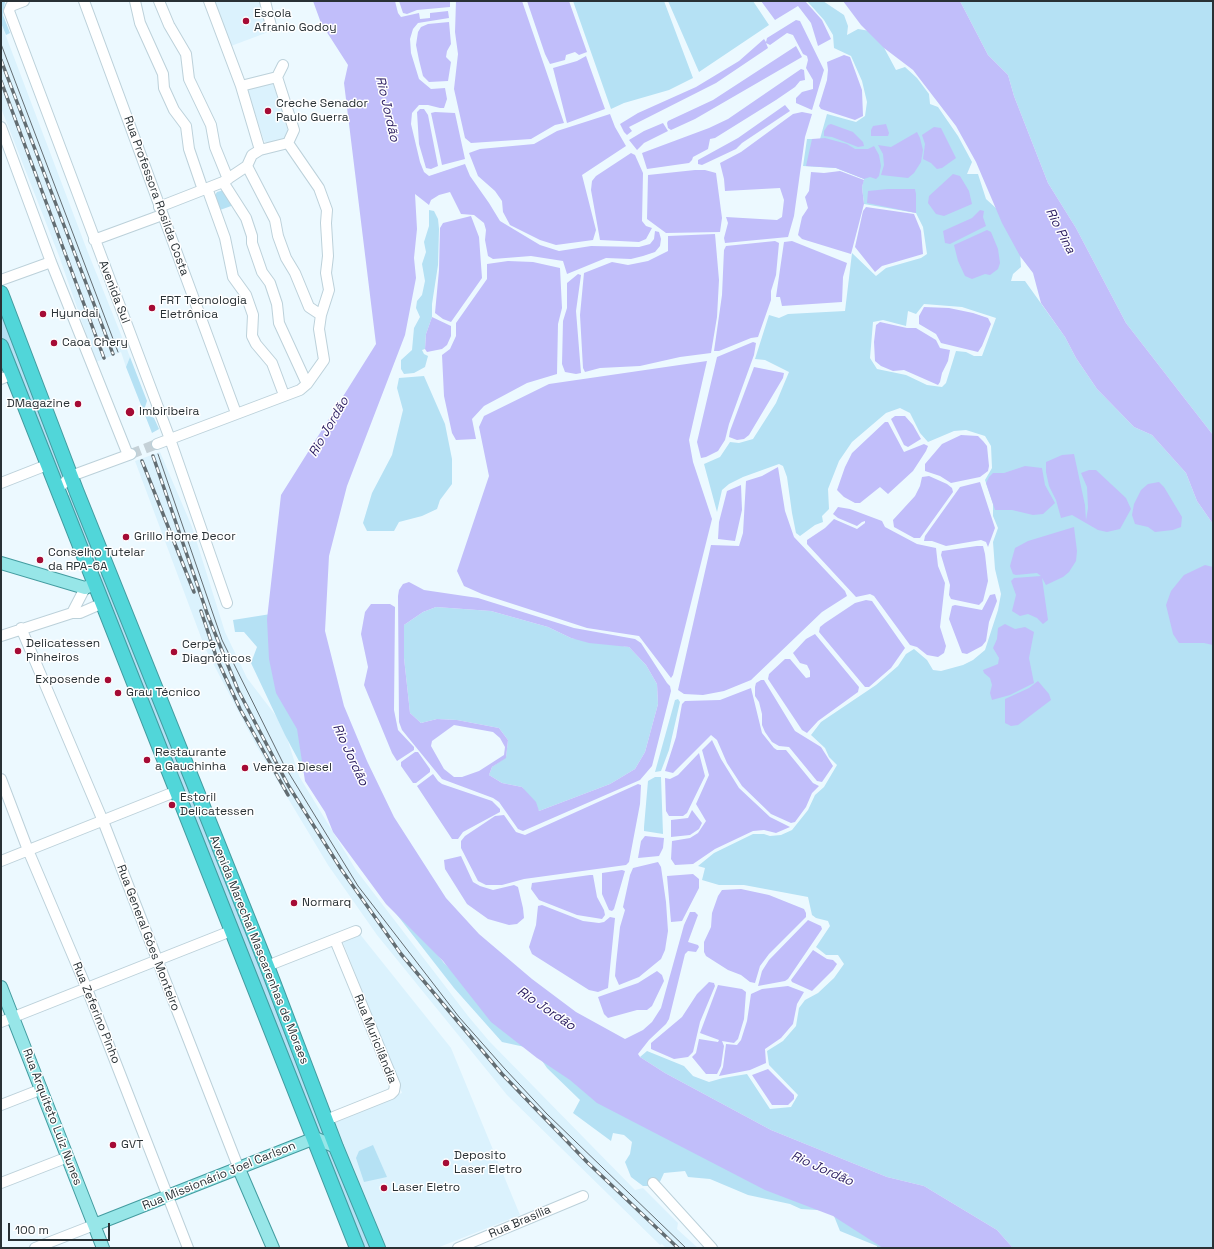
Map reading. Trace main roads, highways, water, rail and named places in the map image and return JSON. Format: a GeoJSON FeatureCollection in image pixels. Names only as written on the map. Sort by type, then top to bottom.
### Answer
{"type":"FeatureCollection","features":[{"type":"Feature","properties":{"kind":"highway","name":"Avenida Marechal Mascarenhas de Moraes"},"geometry":{"type":"LineString","coordinates":[[1,293],[71,476],[267,966],[336,1147],[378,1248]]}},
{"type":"Feature","properties":{"kind":"highway","name":"Avenida Marechal Mascarenhas de Moraes"},"geometry":{"type":"LineString","coordinates":[[1,346],[7,377],[57,490],[90,586],[103,603],[357,1248]]}},
{"type":"Feature","properties":{"kind":"highway"},"geometry":{"type":"LineString","coordinates":[[90,586],[104,559]]}},
{"type":"Feature","properties":{"kind":"main road"},"geometry":{"type":"LineString","coordinates":[[1,563],[90,586]]}},
{"type":"Feature","properties":{"kind":"main road","name":"Rua Arquiteto Luiz Nunes"},"geometry":{"type":"LineString","coordinates":[[1,987],[103,1248]]}},
{"type":"Feature","properties":{"kind":"main road"},"geometry":{"type":"LineString","coordinates":[[314,1138],[336,1147]]}},
{"type":"Feature","properties":{"kind":"main road","name":"Rua Missionário Joel Carlson"},"geometry":{"type":"LineString","coordinates":[[94,1225],[239,1169],[314,1138]]}},
{"type":"Feature","properties":{"kind":"main road","name":"Rua General Góes Monteiro"},"geometry":{"type":"LineString","coordinates":[[239,1169],[273,1248]]}},
{"type":"Feature","properties":{"kind":"water","name":"Rio Jordão"},"geometry":{"type":"Polygon","coordinates":[[[313,1],[395,1],[398,13],[401,17],[419,13],[420,19],[430,18],[430,13],[448,11],[449,18],[418,23],[413,29],[410,39],[411,53],[419,79],[431,89],[445,88],[447,99],[444,108],[419,105],[412,113],[411,124],[420,162],[424,172],[429,176],[465,164],[470,176],[500,221],[540,245],[559,251],[591,246],[639,247],[650,244],[654,239],[655,231],[659,232],[661,239],[660,246],[655,252],[631,259],[606,258],[567,274],[563,261],[531,256],[493,259],[488,256],[484,223],[474,215],[461,214],[450,192],[439,195],[431,200],[429,205],[415,194],[417,229],[414,258],[416,278],[405,335],[347,486],[329,556],[325,631],[344,706],[367,761],[394,817],[446,898],[479,934],[532,979],[576,1012],[625,1039],[643,1030],[652,1022],[661,1008],[684,925],[690,912],[695,912],[698,915],[688,942],[698,945],[699,947],[696,952],[688,951],[685,954],[669,1019],[638,1054],[640,1057],[665,1073],[771,1130],[887,1177],[924,1186],[997,1230],[1013,1248],[883,1248],[833,1216],[765,1190],[597,1103],[570,1080],[537,1058],[491,1022],[443,961],[386,904],[333,832],[325,812],[305,781],[297,729],[276,693],[269,659],[267,619],[281,495],[376,344],[344,83],[348,65],[321,23],[313,1]]]}},
{"type":"Feature","properties":{"kind":"water"},"geometry":{"type":"Polygon","coordinates":[[[399,1],[450,1],[450,7],[417,10],[407,14],[403,13],[399,1]]]}},
{"type":"Feature","properties":{"kind":"water"},"geometry":{"type":"Polygon","coordinates":[[[456,1],[522,1],[564,123],[555,125],[531,139],[471,143],[465,138],[454,89],[458,54],[455,32],[456,1]]]}},
{"type":"Feature","properties":{"kind":"water"},"geometry":{"type":"Polygon","coordinates":[[[527,1],[569,1],[587,52],[579,55],[575,52],[566,55],[565,60],[550,64],[545,54],[527,1]]]}},
{"type":"Feature","properties":{"kind":"water"},"geometry":{"type":"Polygon","coordinates":[[[761,1],[805,1],[822,20],[831,39],[818,46],[811,23],[798,6],[775,20],[761,1]]]}},
{"type":"Feature","properties":{"kind":"water","name":"Rio Pina"},"geometry":{"type":"Polygon","coordinates":[[[843,1],[960,1],[988,55],[1008,75],[1014,96],[1048,183],[1076,228],[1126,323],[1213,435],[1213,524],[1197,501],[1186,473],[1152,435],[1134,427],[1097,389],[1076,358],[1065,337],[1041,303],[1033,273],[1020,256],[1002,223],[976,162],[956,126],[913,70],[884,48],[861,25],[843,1]]]}},
{"type":"Feature","properties":{"kind":"water"},"geometry":{"type":"Polygon","coordinates":[[[796,20],[800,21],[824,70],[812,110],[796,103],[796,98],[802,92],[813,89],[813,80],[806,68],[808,60],[807,56],[803,54],[793,35],[787,33],[770,45],[766,43],[768,48],[716,83],[629,127],[632,131],[627,135],[624,132],[620,124],[638,113],[696,87],[739,61],[764,39],[766,42],[767,38],[796,20]]]}},
{"type":"Feature","properties":{"kind":"water"},"geometry":{"type":"Polygon","coordinates":[[[449,22],[451,44],[447,51],[446,57],[451,62],[448,81],[429,82],[423,76],[419,60],[416,45],[418,32],[421,27],[428,24],[449,22]]]}},
{"type":"Feature","properties":{"kind":"water"},"geometry":{"type":"Polygon","coordinates":[[[796,46],[802,57],[695,119],[671,130],[668,128],[668,121],[713,100],[796,46]]]}},
{"type":"Feature","properties":{"kind":"water"},"geometry":{"type":"Polygon","coordinates":[[[844,55],[850,57],[862,90],[863,116],[855,120],[821,109],[819,106],[827,80],[827,62],[844,55]]]}},
{"type":"Feature","properties":{"kind":"water"},"geometry":{"type":"Polygon","coordinates":[[[586,56],[605,109],[567,123],[553,68],[577,61],[586,56]]]}},
{"type":"Feature","properties":{"kind":"water"},"geometry":{"type":"Polygon","coordinates":[[[801,69],[804,70],[805,80],[800,81],[795,87],[776,100],[715,138],[710,139],[708,149],[693,157],[689,163],[647,169],[642,153],[709,128],[728,119],[801,69]]]}},
{"type":"Feature","properties":{"kind":"water"},"geometry":{"type":"Polygon","coordinates":[[[785,105],[790,111],[742,143],[736,149],[702,165],[698,164],[698,160],[738,138],[785,105]]]}},
{"type":"Feature","properties":{"kind":"water"},"geometry":{"type":"Polygon","coordinates":[[[420,109],[424,109],[428,115],[438,166],[431,169],[426,168],[419,144],[417,112],[420,109]]]}},
{"type":"Feature","properties":{"kind":"water"},"geometry":{"type":"Polygon","coordinates":[[[802,112],[812,114],[805,137],[794,216],[788,237],[725,243],[724,238],[728,223],[726,217],[777,220],[782,217],[784,200],[780,188],[725,191],[720,163],[741,152],[793,114],[802,112]]]}},
{"type":"Feature","properties":{"kind":"water"},"geometry":{"type":"Polygon","coordinates":[[[431,113],[455,113],[465,159],[442,165],[431,113]]]}},
{"type":"Feature","properties":{"kind":"water"},"geometry":{"type":"Polygon","coordinates":[[[610,114],[615,127],[626,146],[582,175],[596,230],[593,240],[556,245],[540,240],[510,225],[503,212],[502,201],[495,191],[478,176],[469,153],[480,149],[534,144],[557,131],[610,114]]]}},
{"type":"Feature","properties":{"kind":"water"},"geometry":{"type":"Polygon","coordinates":[[[663,123],[668,131],[644,143],[637,150],[629,140],[644,131],[663,123]]]}},
{"type":"Feature","properties":{"kind":"water"},"geometry":{"type":"Polygon","coordinates":[[[831,124],[853,132],[863,142],[864,146],[858,147],[832,137],[824,136],[824,131],[828,125],[831,124]]]}},
{"type":"Feature","properties":{"kind":"water"},"geometry":{"type":"Polygon","coordinates":[[[886,124],[889,133],[888,136],[871,136],[873,126],[886,124]]]}},
{"type":"Feature","properties":{"kind":"water"},"geometry":{"type":"Polygon","coordinates":[[[934,127],[941,128],[956,158],[942,168],[937,169],[931,163],[923,159],[925,144],[922,135],[934,127]]]}},
{"type":"Feature","properties":{"kind":"water"},"geometry":{"type":"Polygon","coordinates":[[[917,132],[923,150],[921,162],[914,173],[908,178],[881,175],[884,165],[883,154],[878,145],[891,147],[917,132]]]}},
{"type":"Feature","properties":{"kind":"water"},"geometry":{"type":"Polygon","coordinates":[[[825,138],[847,144],[855,149],[868,149],[874,146],[879,155],[881,166],[879,176],[876,179],[870,177],[864,179],[836,168],[806,166],[812,139],[825,138]]]}},
{"type":"Feature","properties":{"kind":"water"},"geometry":{"type":"Polygon","coordinates":[[[631,153],[635,155],[643,173],[642,221],[646,226],[652,228],[646,239],[639,242],[600,240],[591,190],[592,181],[596,176],[631,153]]]}},
{"type":"Feature","properties":{"kind":"water"},"geometry":{"type":"Polygon","coordinates":[[[705,170],[716,173],[722,218],[720,232],[666,233],[647,219],[648,175],[705,170]]]}},
{"type":"Feature","properties":{"kind":"water"},"geometry":{"type":"Polygon","coordinates":[[[840,171],[864,180],[862,187],[864,204],[851,254],[802,239],[798,235],[802,217],[808,208],[805,197],[809,191],[811,172],[824,173],[840,171]]]}},
{"type":"Feature","properties":{"kind":"water"},"geometry":{"type":"Polygon","coordinates":[[[953,174],[960,176],[969,191],[972,204],[944,216],[936,214],[928,203],[929,196],[953,174]]]}},
{"type":"Feature","properties":{"kind":"water"},"geometry":{"type":"Polygon","coordinates":[[[915,189],[916,213],[867,203],[868,191],[915,189]]]}},
{"type":"Feature","properties":{"kind":"water"},"geometry":{"type":"Polygon","coordinates":[[[866,207],[914,214],[921,231],[923,254],[882,266],[875,272],[855,247],[863,211],[866,207]]]}},
{"type":"Feature","properties":{"kind":"water"},"geometry":{"type":"Polygon","coordinates":[[[980,210],[984,211],[983,217],[986,226],[950,244],[945,243],[943,231],[972,218],[980,210]]]}},
{"type":"Feature","properties":{"kind":"water"},"geometry":{"type":"Polygon","coordinates":[[[471,216],[479,237],[482,278],[451,322],[443,319],[435,313],[439,270],[440,228],[443,223],[471,216]]]}},
{"type":"Feature","properties":{"kind":"water"},"geometry":{"type":"Polygon","coordinates":[[[987,230],[991,232],[998,249],[1000,263],[998,269],[990,275],[985,274],[972,279],[965,276],[958,261],[954,245],[987,230]]]}},
{"type":"Feature","properties":{"kind":"water"},"geometry":{"type":"Polygon","coordinates":[[[715,234],[719,280],[717,317],[711,353],[680,357],[640,366],[600,368],[585,372],[583,368],[580,315],[584,273],[612,262],[628,265],[648,261],[668,251],[668,236],[715,234]]]}},
{"type":"Feature","properties":{"kind":"water"},"geometry":{"type":"Polygon","coordinates":[[[775,241],[779,243],[776,275],[771,291],[771,300],[758,337],[751,338],[719,351],[714,351],[722,295],[724,250],[726,246],[775,241]]]}},
{"type":"Feature","properties":{"kind":"water"},"geometry":{"type":"Polygon","coordinates":[[[792,241],[847,263],[843,277],[842,302],[782,306],[780,297],[776,297],[784,242],[792,241]]]}},
{"type":"Feature","properties":{"kind":"water"},"geometry":{"type":"Polygon","coordinates":[[[508,261],[533,262],[560,268],[562,308],[558,324],[557,374],[527,383],[484,406],[472,419],[476,439],[456,440],[452,433],[444,396],[442,355],[450,349],[456,336],[456,323],[487,279],[487,264],[508,261]]]}},
{"type":"Feature","properties":{"kind":"water"},"geometry":{"type":"Polygon","coordinates":[[[578,274],[581,275],[576,311],[581,373],[576,374],[565,372],[562,364],[563,321],[567,308],[567,283],[578,274]]]}},
{"type":"Feature","properties":{"kind":"water"},"geometry":{"type":"Polygon","coordinates":[[[924,307],[949,308],[988,318],[991,324],[978,352],[941,343],[936,334],[919,324],[919,316],[924,307]]]}},
{"type":"Feature","properties":{"kind":"water"},"geometry":{"type":"Polygon","coordinates":[[[432,317],[451,326],[451,336],[447,345],[442,349],[427,352],[425,349],[426,334],[432,317]]]}},
{"type":"Feature","properties":{"kind":"water"},"geometry":{"type":"Polygon","coordinates":[[[880,322],[907,328],[916,328],[936,340],[940,348],[950,350],[948,361],[938,385],[904,370],[893,371],[881,366],[875,361],[874,342],[876,325],[880,322]]]}},
{"type":"Feature","properties":{"kind":"water"},"geometry":{"type":"Polygon","coordinates":[[[753,342],[756,343],[754,355],[729,424],[725,440],[718,451],[701,458],[697,442],[717,357],[753,342]]]}},
{"type":"Feature","properties":{"kind":"water"},"geometry":{"type":"Polygon","coordinates":[[[707,361],[689,440],[693,462],[712,519],[671,678],[639,636],[587,628],[482,594],[464,586],[457,571],[489,476],[479,427],[484,416],[549,384],[707,361]]]}},
{"type":"Feature","properties":{"kind":"water"},"geometry":{"type":"Polygon","coordinates":[[[754,367],[784,373],[783,378],[749,435],[744,439],[737,440],[729,437],[730,431],[754,367]]]}},
{"type":"Feature","properties":{"kind":"water"},"geometry":{"type":"Polygon","coordinates":[[[895,416],[905,416],[913,425],[921,439],[908,447],[904,445],[891,419],[895,416]]]}},
{"type":"Feature","properties":{"kind":"water"},"geometry":{"type":"Polygon","coordinates":[[[885,422],[888,422],[904,452],[924,444],[928,446],[913,471],[888,494],[880,487],[860,503],[855,503],[844,497],[837,490],[845,467],[852,453],[885,422]]]}},
{"type":"Feature","properties":{"kind":"water"},"geometry":{"type":"Polygon","coordinates":[[[961,435],[978,436],[987,446],[988,471],[980,477],[951,483],[940,476],[925,471],[925,464],[942,444],[961,435]]]}},
{"type":"Feature","properties":{"kind":"water"},"geometry":{"type":"Polygon","coordinates":[[[1074,454],[1085,505],[1086,520],[1088,508],[1087,487],[1081,473],[1089,470],[1096,470],[1126,498],[1131,509],[1120,529],[1107,532],[1098,530],[1072,515],[1061,518],[1056,500],[1049,486],[1046,472],[1046,462],[1062,455],[1074,454]]]}},
{"type":"Feature","properties":{"kind":"water"},"geometry":{"type":"Polygon","coordinates":[[[1025,466],[1042,468],[1045,485],[1055,503],[1043,514],[1033,515],[1012,510],[995,510],[986,483],[989,477],[993,473],[1004,473],[1025,466]]]}},
{"type":"Feature","properties":{"kind":"water"},"geometry":{"type":"Polygon","coordinates":[[[778,467],[785,511],[794,537],[845,591],[847,596],[822,612],[751,680],[724,691],[703,695],[684,694],[678,690],[711,545],[739,546],[743,533],[746,481],[762,476],[778,467]]]}},
{"type":"Feature","properties":{"kind":"water"},"geometry":{"type":"Polygon","coordinates":[[[929,476],[947,484],[952,488],[953,492],[920,538],[914,538],[894,527],[893,520],[915,496],[920,486],[922,477],[929,476]]]}},
{"type":"Feature","properties":{"kind":"water"},"geometry":{"type":"Polygon","coordinates":[[[980,482],[995,528],[988,547],[986,542],[981,540],[946,546],[932,541],[924,541],[925,536],[960,487],[980,482]]]}},
{"type":"Feature","properties":{"kind":"water"},"geometry":{"type":"Polygon","coordinates":[[[1159,482],[1164,487],[1182,517],[1181,527],[1173,530],[1155,532],[1148,527],[1135,524],[1132,515],[1134,504],[1141,490],[1148,484],[1159,482]]]}},
{"type":"Feature","properties":{"kind":"water"},"geometry":{"type":"Polygon","coordinates":[[[741,485],[742,510],[735,541],[718,539],[719,522],[727,491],[741,485]]]}},
{"type":"Feature","properties":{"kind":"water"},"geometry":{"type":"Polygon","coordinates":[[[838,507],[850,509],[882,521],[885,527],[917,544],[936,548],[938,566],[945,583],[940,627],[946,646],[944,653],[938,657],[927,655],[917,647],[910,645],[874,596],[870,594],[856,597],[807,544],[807,540],[825,528],[834,519],[857,529],[865,523],[865,521],[857,526],[838,518],[833,514],[838,507]]]}},
{"type":"Feature","properties":{"kind":"water"},"geometry":{"type":"Polygon","coordinates":[[[1074,527],[1077,551],[1076,561],[1069,572],[1063,577],[1046,585],[1042,578],[1048,620],[1043,624],[1037,618],[1028,614],[1020,616],[1012,611],[1016,595],[1011,581],[1014,578],[1041,576],[1037,573],[1013,574],[1010,566],[1015,548],[1028,541],[1074,527]]]}},
{"type":"Feature","properties":{"kind":"water"},"geometry":{"type":"Polygon","coordinates":[[[983,546],[988,581],[983,601],[979,605],[951,599],[949,595],[950,585],[941,555],[942,551],[983,546]]]}},
{"type":"Feature","properties":{"kind":"water"},"geometry":{"type":"Polygon","coordinates":[[[1205,565],[1213,567],[1213,645],[1204,643],[1179,643],[1173,634],[1166,605],[1171,591],[1184,575],[1205,565]]]}},
{"type":"Feature","properties":{"kind":"water"},"geometry":{"type":"Polygon","coordinates":[[[409,582],[424,590],[478,598],[574,628],[635,639],[641,643],[670,686],[671,691],[652,766],[640,780],[523,831],[518,829],[499,802],[493,798],[442,779],[402,730],[399,722],[398,596],[399,590],[403,584],[409,582]],[[436,607],[423,612],[404,625],[404,658],[410,713],[421,723],[437,719],[457,720],[499,728],[508,740],[506,758],[492,767],[489,775],[502,783],[522,787],[536,802],[539,811],[610,784],[635,769],[645,752],[658,704],[657,684],[646,665],[629,647],[589,643],[571,638],[548,627],[491,611],[436,607]],[[454,725],[432,741],[431,746],[444,769],[454,777],[462,777],[479,771],[504,755],[505,747],[500,738],[493,732],[454,725]]]}},
{"type":"Feature","properties":{"kind":"water"},"geometry":{"type":"Polygon","coordinates":[[[995,594],[997,601],[989,622],[986,641],[982,646],[967,654],[962,653],[949,619],[952,606],[955,605],[982,610],[990,595],[995,594]]]}},
{"type":"Feature","properties":{"kind":"water"},"geometry":{"type":"Polygon","coordinates":[[[866,600],[872,601],[905,648],[891,668],[869,687],[865,687],[819,632],[820,627],[825,623],[855,603],[866,600]]]}},
{"type":"Feature","properties":{"kind":"water"},"geometry":{"type":"Polygon","coordinates":[[[371,604],[390,604],[395,607],[394,710],[398,730],[414,747],[414,750],[397,761],[392,753],[364,685],[368,667],[361,634],[365,612],[371,604]]]}},
{"type":"Feature","properties":{"kind":"water"},"geometry":{"type":"Polygon","coordinates":[[[1005,624],[1015,629],[1025,627],[1034,632],[1029,658],[1034,683],[1010,695],[992,700],[990,693],[992,685],[990,678],[984,673],[983,670],[998,664],[999,658],[993,648],[997,639],[998,628],[1005,624]]]}},
{"type":"Feature","properties":{"kind":"water"},"geometry":{"type":"Polygon","coordinates":[[[815,634],[859,687],[858,692],[818,721],[807,733],[802,730],[768,679],[769,674],[785,659],[790,659],[806,678],[810,677],[810,671],[807,665],[800,663],[793,653],[806,639],[815,634]]]}},
{"type":"Feature","properties":{"kind":"water"},"geometry":{"type":"Polygon","coordinates":[[[764,680],[795,731],[821,747],[833,766],[822,782],[817,781],[789,747],[779,746],[772,742],[765,732],[762,725],[762,714],[759,702],[755,696],[756,683],[764,680]]]}},
{"type":"Feature","properties":{"kind":"water"},"geometry":{"type":"Polygon","coordinates":[[[1038,681],[1049,694],[1051,700],[1018,725],[1011,726],[1005,723],[1005,699],[1029,688],[1038,681]]]}},
{"type":"Feature","properties":{"kind":"water"},"geometry":{"type":"Polygon","coordinates":[[[751,688],[762,733],[774,748],[777,750],[786,750],[813,783],[819,786],[812,793],[806,807],[795,822],[791,823],[771,814],[742,786],[727,763],[717,740],[711,735],[673,773],[665,771],[676,737],[682,704],[685,701],[720,700],[751,688]]]}},
{"type":"Feature","properties":{"kind":"water"},"geometry":{"type":"Polygon","coordinates":[[[712,740],[721,759],[739,788],[770,817],[790,827],[776,833],[764,830],[753,831],[715,849],[693,864],[675,865],[671,859],[672,841],[690,838],[698,833],[706,821],[696,804],[709,775],[702,750],[712,740]]]}},
{"type":"Feature","properties":{"kind":"water"},"geometry":{"type":"Polygon","coordinates":[[[415,752],[418,752],[430,769],[430,772],[416,783],[413,783],[401,766],[401,762],[415,752]]]}},
{"type":"Feature","properties":{"kind":"water"},"geometry":{"type":"Polygon","coordinates":[[[699,753],[705,776],[687,813],[683,816],[669,816],[666,811],[665,778],[670,779],[678,775],[699,753]]]}},
{"type":"Feature","properties":{"kind":"water"},"geometry":{"type":"Polygon","coordinates":[[[433,774],[442,784],[492,801],[500,809],[500,812],[463,832],[458,839],[452,839],[417,786],[433,774]]]}},
{"type":"Feature","properties":{"kind":"water"},"geometry":{"type":"Polygon","coordinates":[[[638,784],[641,785],[640,804],[629,862],[626,865],[524,879],[502,885],[486,885],[478,881],[461,848],[461,841],[465,836],[495,816],[504,815],[516,832],[525,835],[638,784]]]}},
{"type":"Feature","properties":{"kind":"water"},"geometry":{"type":"Polygon","coordinates":[[[692,810],[702,823],[699,829],[690,835],[671,837],[671,820],[688,818],[692,810]]]}},
{"type":"Feature","properties":{"kind":"water"},"geometry":{"type":"Polygon","coordinates":[[[645,836],[664,838],[663,848],[659,856],[638,858],[641,841],[645,836]]]}},
{"type":"Feature","properties":{"kind":"water"},"geometry":{"type":"Polygon","coordinates":[[[461,856],[473,882],[480,886],[493,890],[514,885],[518,887],[524,918],[517,924],[509,925],[488,919],[467,904],[445,869],[444,860],[461,856]]]}},
{"type":"Feature","properties":{"kind":"water"},"geometry":{"type":"Polygon","coordinates":[[[658,862],[661,867],[666,902],[668,931],[665,950],[661,959],[639,977],[619,985],[615,976],[616,964],[620,927],[625,910],[623,907],[630,875],[633,868],[658,862]]]}},
{"type":"Feature","properties":{"kind":"water"},"geometry":{"type":"Polygon","coordinates":[[[622,870],[625,871],[614,909],[612,911],[609,910],[602,894],[602,873],[622,870]]]}},
{"type":"Feature","properties":{"kind":"water"},"geometry":{"type":"Polygon","coordinates":[[[693,874],[699,879],[699,888],[682,921],[671,922],[667,876],[693,874]]]}},
{"type":"Feature","properties":{"kind":"water"},"geometry":{"type":"Polygon","coordinates":[[[593,875],[597,897],[604,910],[605,915],[602,919],[577,915],[539,900],[531,889],[532,883],[593,875]]]}},
{"type":"Feature","properties":{"kind":"water"},"geometry":{"type":"Polygon","coordinates":[[[741,889],[769,895],[804,909],[806,913],[806,917],[769,954],[760,966],[755,983],[750,982],[741,975],[728,970],[706,956],[704,952],[704,942],[711,927],[712,913],[718,896],[722,890],[741,889]]]}},
{"type":"Feature","properties":{"kind":"water"},"geometry":{"type":"Polygon","coordinates":[[[542,905],[583,921],[599,923],[604,922],[610,917],[615,918],[608,988],[598,992],[589,990],[532,954],[529,947],[536,925],[538,906],[542,905]]]}},
{"type":"Feature","properties":{"kind":"water"},"geometry":{"type":"Polygon","coordinates":[[[808,920],[821,926],[822,929],[788,979],[785,981],[758,986],[762,971],[769,960],[808,920]]]}},
{"type":"Feature","properties":{"kind":"water"},"geometry":{"type":"Polygon","coordinates":[[[813,950],[827,959],[833,960],[837,964],[812,991],[792,982],[791,980],[813,950]]]}},
{"type":"Feature","properties":{"kind":"water"},"geometry":{"type":"Polygon","coordinates":[[[657,971],[662,975],[664,981],[652,1006],[647,1010],[637,1010],[608,1018],[604,1014],[598,997],[638,983],[657,971]]]}},
{"type":"Feature","properties":{"kind":"water"},"geometry":{"type":"Polygon","coordinates":[[[709,982],[714,983],[715,986],[700,1022],[693,1052],[688,1057],[674,1059],[651,1049],[651,1043],[682,1017],[697,994],[709,982]]]}},
{"type":"Feature","properties":{"kind":"water"},"geometry":{"type":"Polygon","coordinates":[[[718,985],[742,989],[746,992],[744,1019],[738,1039],[734,1043],[722,1041],[724,1046],[721,1066],[717,1074],[706,1074],[692,1057],[696,1053],[699,1039],[718,1042],[719,1040],[700,1033],[718,985]]]}},
{"type":"Feature","properties":{"kind":"water"},"geometry":{"type":"Polygon","coordinates":[[[788,986],[804,992],[797,1004],[793,1024],[781,1038],[765,1049],[766,1063],[750,1070],[719,1076],[723,1067],[726,1044],[737,1045],[741,1040],[747,1021],[751,994],[762,989],[788,986]]]}},
{"type":"Feature","properties":{"kind":"water"},"geometry":{"type":"Polygon","coordinates":[[[768,1069],[794,1095],[794,1099],[788,1105],[772,1105],[752,1075],[768,1069]]]}},
{"type":"Feature","properties":{"kind":"tunnel"},"geometry":{"type":"LineString","coordinates":[[131,454],[157,444]]}},
{"type":"Feature","properties":{"kind":"tram line"},"geometry":{"type":"LineString","coordinates":[[1,44],[118,352]]}},
{"type":"Feature","properties":{"kind":"tram line"},"geometry":{"type":"LineString","coordinates":[[158,454],[222,640],[284,765],[358,886],[459,1017],[505,1069],[547,1114],[686,1248]]}},
{"type":"Feature","properties":{"kind":"railway"},"geometry":{"type":"LineString","coordinates":[[1,60],[113,354]]}},
{"type":"Feature","properties":{"kind":"railway"},"geometry":{"type":"LineString","coordinates":[[1,81],[104,358]]}},
{"type":"Feature","properties":{"kind":"railway"},"geometry":{"type":"LineString","coordinates":[[153,456],[208,616],[238,690],[288,785],[341,869],[401,954],[502,1074],[587,1162],[678,1248]]}},
{"type":"Feature","properties":{"kind":"railway"},"geometry":{"type":"LineString","coordinates":[[142,461],[194,592]]}},
{"type":"Feature","properties":{"kind":"railway"},"geometry":{"type":"LineString","coordinates":[[201,611],[217,659],[240,709],[288,795]]}},
{"type":"Feature","properties":{"kind":"place","name":"Escola Afranio Godoy"},"geometry":{"type":"Point","coordinates":[246,21]}},
{"type":"Feature","properties":{"kind":"place","name":"Creche Senador Paulo Guerra"},"geometry":{"type":"Point","coordinates":[268,111]}},
{"type":"Feature","properties":{"kind":"place","name":"FRT Tecnologia Eletrônica"},"geometry":{"type":"Point","coordinates":[152,308]}},
{"type":"Feature","properties":{"kind":"place","name":"Hyundai"},"geometry":{"type":"Point","coordinates":[43,314]}},
{"type":"Feature","properties":{"kind":"place","name":"Caoa Chery"},"geometry":{"type":"Point","coordinates":[54,343]}},
{"type":"Feature","properties":{"kind":"place","name":"DMagazine"},"geometry":{"type":"Point","coordinates":[78,404]}},
{"type":"Feature","properties":{"kind":"place","name":"Imbiribeira"},"geometry":{"type":"Point","coordinates":[130,412]}},
{"type":"Feature","properties":{"kind":"place","name":"Grillo Home Decor"},"geometry":{"type":"Point","coordinates":[126,537]}},
{"type":"Feature","properties":{"kind":"place","name":"Conselho Tutelar da RPA-6A"},"geometry":{"type":"Point","coordinates":[40,560]}},
{"type":"Feature","properties":{"kind":"place","name":"Delicatessen Pinheiros"},"geometry":{"type":"Point","coordinates":[18,651]}},
{"type":"Feature","properties":{"kind":"place","name":"Cerpe Diagnóticos"},"geometry":{"type":"Point","coordinates":[174,652]}},
{"type":"Feature","properties":{"kind":"place","name":"Exposende"},"geometry":{"type":"Point","coordinates":[108,680]}},
{"type":"Feature","properties":{"kind":"place","name":"Grau Técnico"},"geometry":{"type":"Point","coordinates":[118,693]}},
{"type":"Feature","properties":{"kind":"place","name":"Restaurante a Gauchinha"},"geometry":{"type":"Point","coordinates":[147,760]}},
{"type":"Feature","properties":{"kind":"place","name":"Veneza Diesel"},"geometry":{"type":"Point","coordinates":[245,768]}},
{"type":"Feature","properties":{"kind":"place","name":"Estoril Delicatessen"},"geometry":{"type":"Point","coordinates":[172,805]}},
{"type":"Feature","properties":{"kind":"place","name":"Normarq"},"geometry":{"type":"Point","coordinates":[294,903]}},
{"type":"Feature","properties":{"kind":"place","name":"GVT"},"geometry":{"type":"Point","coordinates":[113,1145]}},
{"type":"Feature","properties":{"kind":"place","name":"Deposito Laser Eletro"},"geometry":{"type":"Point","coordinates":[446,1163]}},
{"type":"Feature","properties":{"kind":"place","name":"Laser Eletro"},"geometry":{"type":"Point","coordinates":[384,1188]}}]}
